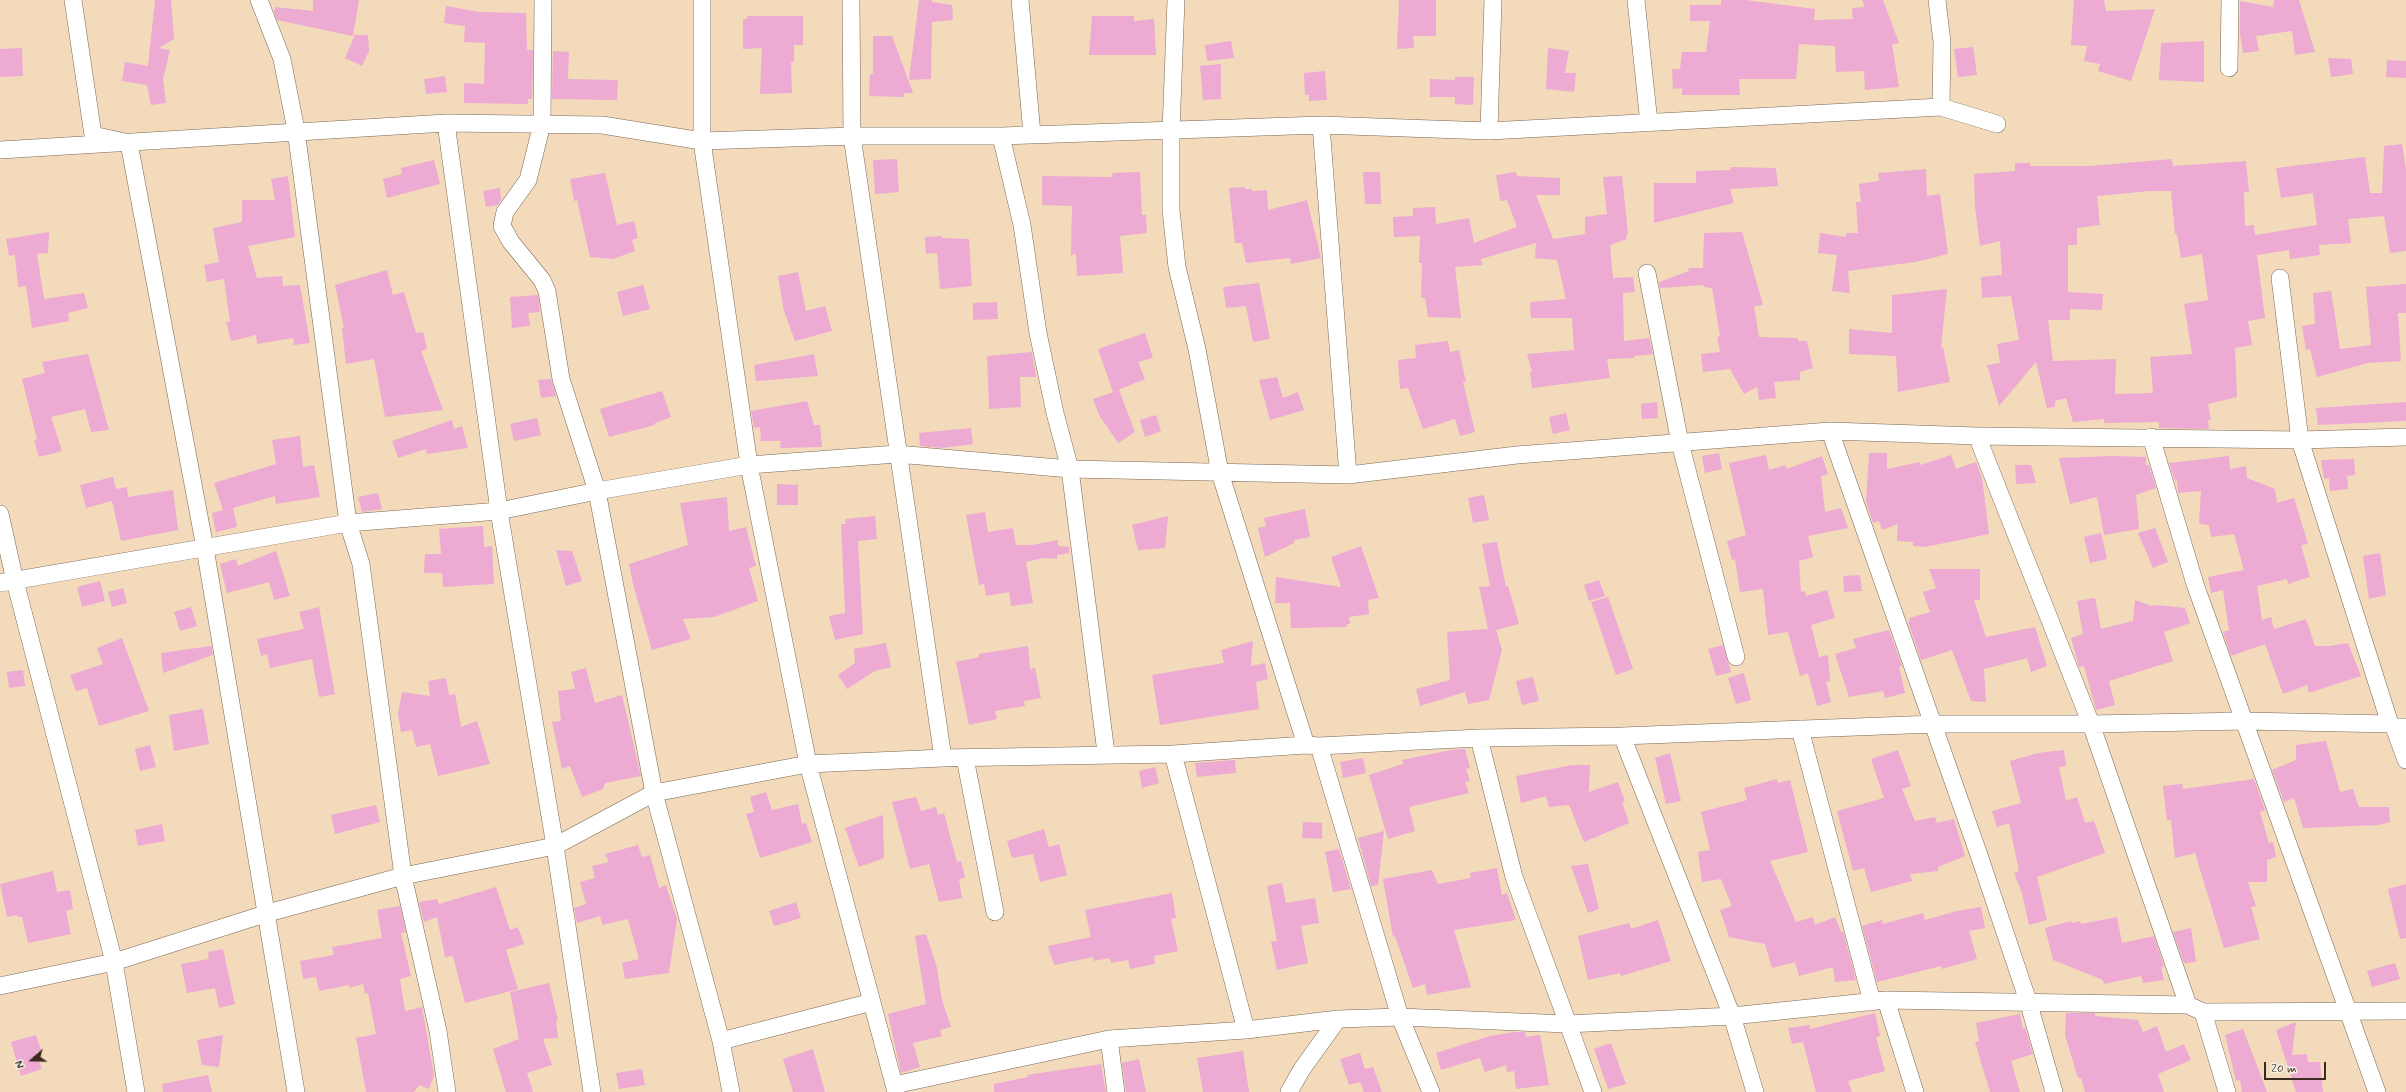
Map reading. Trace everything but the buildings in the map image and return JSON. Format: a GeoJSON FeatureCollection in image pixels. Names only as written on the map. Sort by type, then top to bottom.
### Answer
{"type":"FeatureCollection","features":[{"type":"Feature","properties":{"kind":"street"},"geometry":{"type":"LineString","coordinates":[[73,0],[93,135],[129,143]]}},
{"type":"Feature","properties":{"kind":"street"},"geometry":{"type":"LineString","coordinates":[[259,0],[282,59],[296,130],[348,523],[361,564],[403,876],[438,1031],[447,1092]]}},
{"type":"Feature","properties":{"kind":"street"},"geometry":{"type":"LineString","coordinates":[[543,0],[542,124],[528,180],[505,212],[502,226],[511,242],[542,280],[547,290],[561,379],[597,491],[654,793],[721,1042],[731,1092]]}},
{"type":"Feature","properties":{"kind":"street"},"geometry":{"type":"LineString","coordinates":[[702,0],[702,141],[749,465],[808,764],[895,1089],[1109,1039],[1246,1030],[1338,1019],[1400,1017],[1567,1024],[1732,1016],[1879,1001],[2028,1001],[2196,1009],[2347,1012],[2406,1011]]}},
{"type":"Feature","properties":{"kind":"street"},"geometry":{"type":"LineString","coordinates":[[851,0],[852,136],[897,454],[943,758]]}},
{"type":"Feature","properties":{"kind":"street"},"geometry":{"type":"LineString","coordinates":[[1020,0],[1032,134]]}},
{"type":"Feature","properties":{"kind":"street"},"geometry":{"type":"LineString","coordinates":[[1176,0],[1171,131],[1171,210],[1177,267],[1197,349],[1220,473],[1312,746],[1400,1017],[1431,1092]]}},
{"type":"Feature","properties":{"kind":"street"},"geometry":{"type":"LineString","coordinates":[[1489,131],[1493,0]]}},
{"type":"Feature","properties":{"kind":"street"},"geometry":{"type":"LineString","coordinates":[[1636,0],[1649,123]]}},
{"type":"Feature","properties":{"kind":"street"},"geometry":{"type":"LineString","coordinates":[[1937,0],[1942,42],[1941,107]]}},
{"type":"Feature","properties":{"kind":"street"},"geometry":{"type":"LineString","coordinates":[[2229,68],[2230,0]]}},
{"type":"Feature","properties":{"kind":"street"},"geometry":{"type":"LineString","coordinates":[[0,150],[129,143],[296,130],[446,123],[602,125],[702,141],[852,136],[1001,136],[1321,125],[1489,131],[1941,107],[1998,124]]}},
{"type":"Feature","properties":{"kind":"street"},"geometry":{"type":"LineString","coordinates":[[446,123],[499,512],[554,846],[592,1092]]}},
{"type":"Feature","properties":{"kind":"street"},"geometry":{"type":"LineString","coordinates":[[1321,125],[1348,476]]}},
{"type":"Feature","properties":{"kind":"street"},"geometry":{"type":"LineString","coordinates":[[1001,136],[1022,225],[1038,333],[1055,413],[1070,469],[1106,753]]}},
{"type":"Feature","properties":{"kind":"street"},"geometry":{"type":"LineString","coordinates":[[129,143],[205,548],[268,913],[296,1092]]}},
{"type":"Feature","properties":{"kind":"street"},"geometry":{"type":"LineString","coordinates":[[1647,272],[1680,443],[1736,657]]}},
{"type":"Feature","properties":{"kind":"street"},"geometry":{"type":"LineString","coordinates":[[2280,278],[2300,440],[2397,726],[2406,760]]}},
{"type":"Feature","properties":{"kind":"street"},"geometry":{"type":"LineString","coordinates":[[7,582],[348,523],[499,512],[597,491],[749,465],[897,454],[1070,469],[1348,476],[1517,455],[1830,431],[1977,436],[2300,440],[2406,437]]}},
{"type":"Feature","properties":{"kind":"street"},"geometry":{"type":"LineString","coordinates":[[1830,431],[1934,724],[2028,1001],[2054,1092]]}},
{"type":"Feature","properties":{"kind":"street"},"geometry":{"type":"LineString","coordinates":[[1977,436],[2091,724],[2227,1092]]}},
{"type":"Feature","properties":{"kind":"street"},"geometry":{"type":"LineString","coordinates":[[2151,437],[2195,584],[2245,721],[2347,1012],[2377,1092]]}},
{"type":"Feature","properties":{"kind":"street"},"geometry":{"type":"LineString","coordinates":[[0,514],[7,582],[114,962],[136,1092]]}},
{"type":"Feature","properties":{"kind":"street"},"geometry":{"type":"LineString","coordinates":[[0,986],[114,962],[268,913],[403,876],[554,846],[654,793],[808,764],[1106,753],[1173,754],[1480,738],[1622,736],[1934,724],[2091,724],[2245,721],[2397,726]]}},
{"type":"Feature","properties":{"kind":"street"},"geometry":{"type":"LineString","coordinates":[[1800,729],[1879,1001],[1915,1092]]}},
{"type":"Feature","properties":{"kind":"street"},"geometry":{"type":"LineString","coordinates":[[1622,736],[1732,1016],[1754,1092]]}},
{"type":"Feature","properties":{"kind":"street"},"geometry":{"type":"LineString","coordinates":[[1480,738],[1514,877],[1593,1092]]}},
{"type":"Feature","properties":{"kind":"street"},"geometry":{"type":"LineString","coordinates":[[1173,754],[1246,1030]]}},
{"type":"Feature","properties":{"kind":"street"},"geometry":{"type":"LineString","coordinates":[[964,758],[995,912]]}},
{"type":"Feature","properties":{"kind":"street"},"geometry":{"type":"LineString","coordinates":[[721,1042],[872,1002]]}},
{"type":"Feature","properties":{"kind":"street"},"geometry":{"type":"LineString","coordinates":[[1289,1092],[1302,1068],[1338,1019]]}},
{"type":"Feature","properties":{"kind":"street"},"geometry":{"type":"LineString","coordinates":[[1109,1039],[1116,1092]]}}]}
